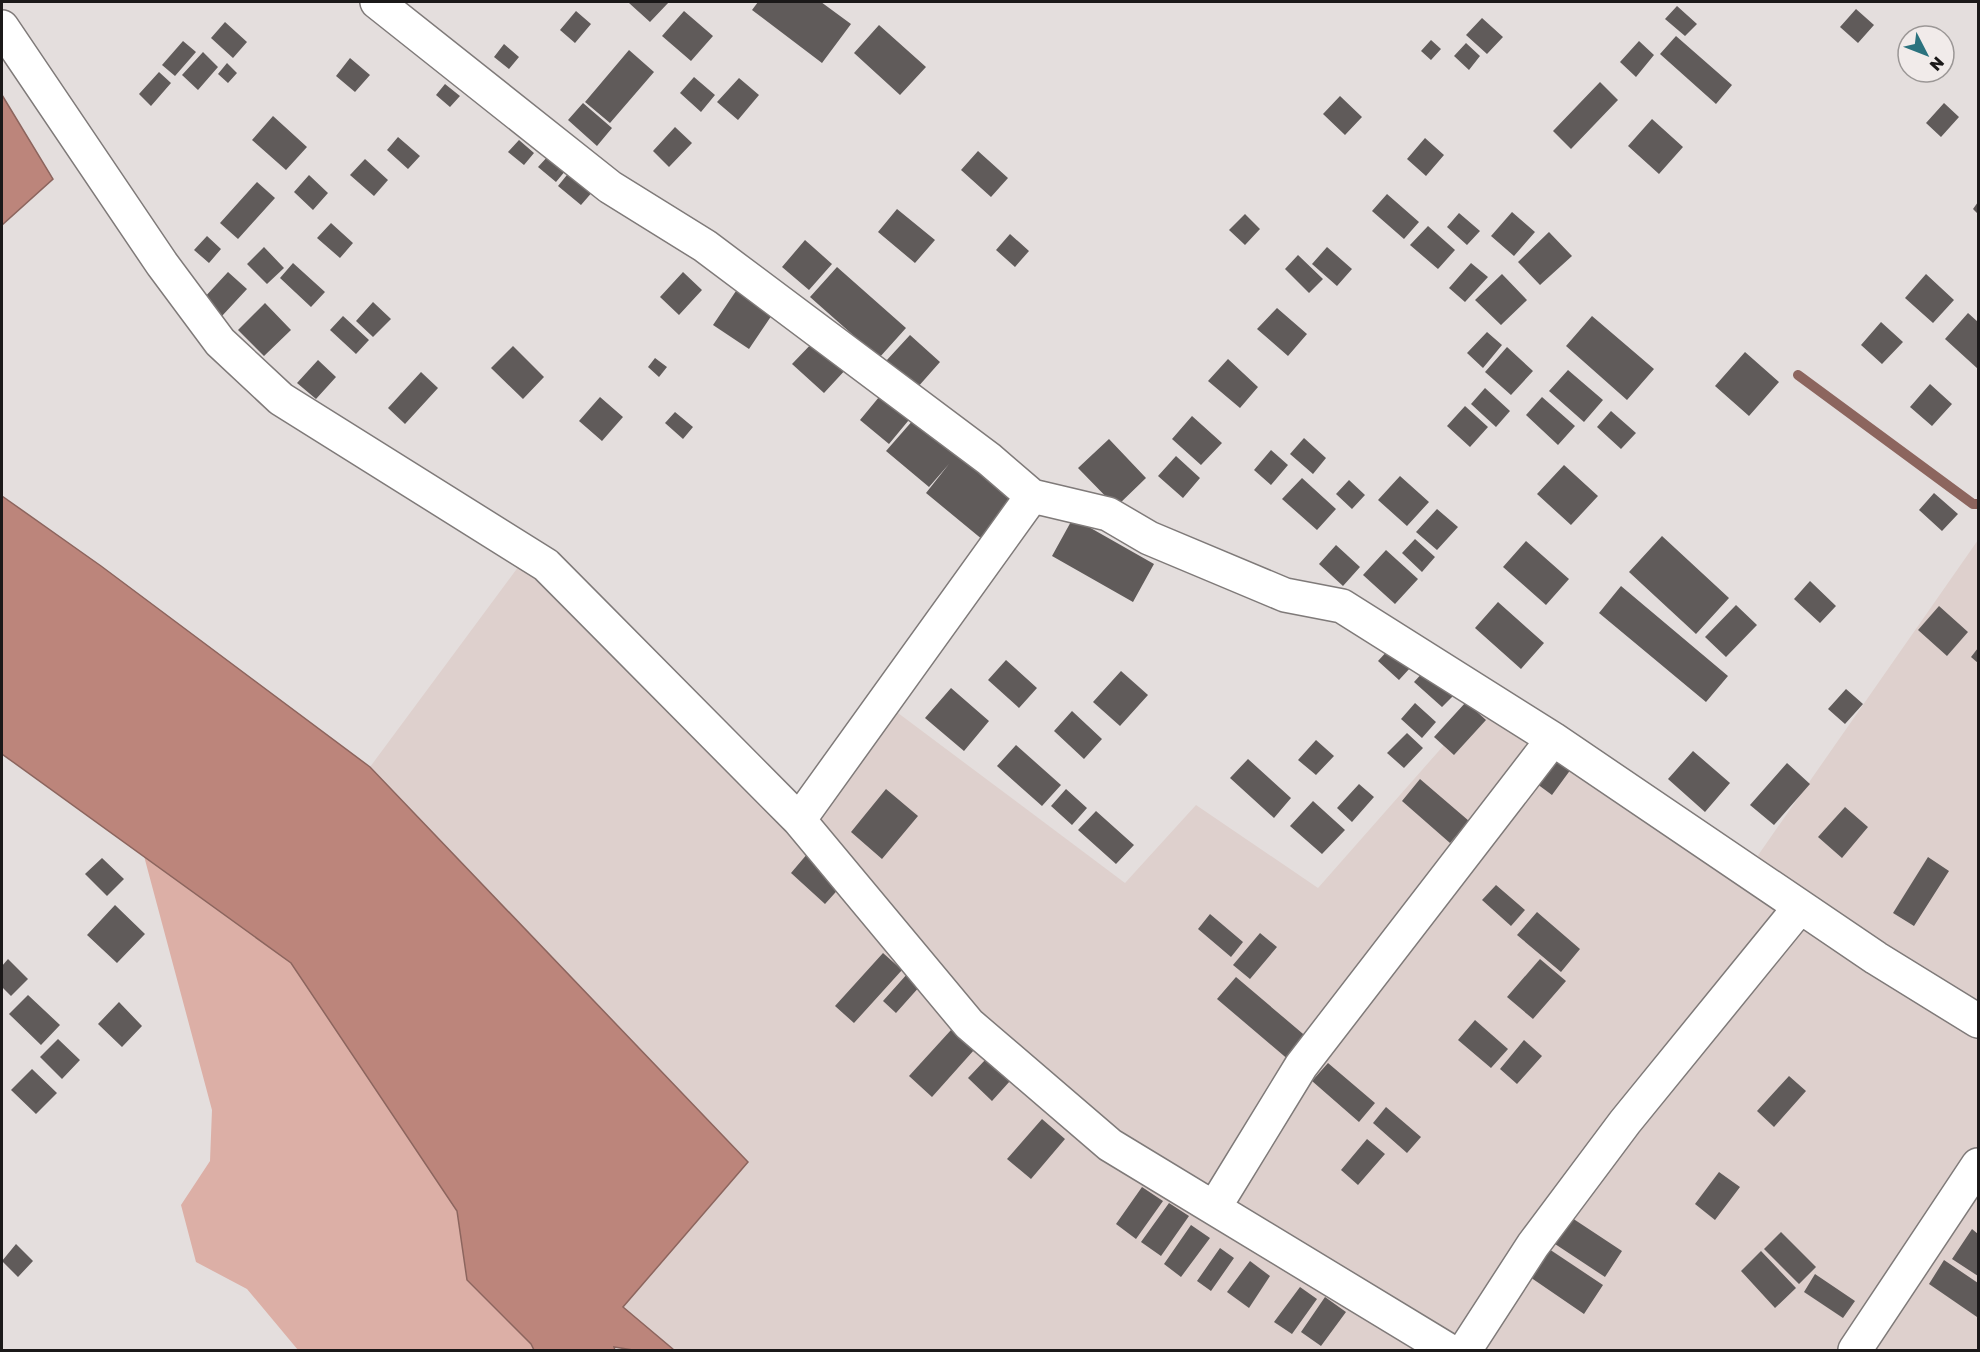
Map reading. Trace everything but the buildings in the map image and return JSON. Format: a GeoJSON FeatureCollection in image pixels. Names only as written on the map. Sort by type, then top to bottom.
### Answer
{"type":"FeatureCollection","features":[{"type":"Feature","properties":{"kind":"street"},"geometry":{"type":"LineString","coordinates":[[377,2],[610,188],[705,246],[990,459],[1032,496],[1108,514],[1149,538],[1285,596],[1342,606],[1553,739],[1876,958],[1978,1021]]}},
{"type":"Feature","properties":{"kind":"street"},"geometry":{"type":"LineString","coordinates":[[2,27],[162,264],[220,342],[281,399],[546,565],[799,820],[969,1024],[1110,1145],[1448,1350]]}},
{"type":"Feature","properties":{"kind":"street"},"geometry":{"type":"LineString","coordinates":[[799,820],[1032,496]]}},
{"type":"Feature","properties":{"kind":"street"},"geometry":{"type":"LineString","coordinates":[[1214,1208],[1301,1066],[1553,739]]}},
{"type":"Feature","properties":{"kind":"street"},"geometry":{"type":"LineString","coordinates":[[1465,1350],[1533,1245],[1625,1122],[1800,907]]}},
{"type":"Feature","properties":{"kind":"street"},"geometry":{"type":"LineString","coordinates":[[1855,1350],[1978,1165]]}},
{"type":"Feature","properties":{"kind":"shaded area"},"geometry":{"type":"Polygon","coordinates":[[[2,95],[53,179],[2,225],[2,95]]]}},
{"type":"Feature","properties":{"kind":"shaded area"},"geometry":{"type":"Polygon","coordinates":[[[2,496],[101,566],[370,767],[748,1162],[623,1307],[674,1350],[633,1350],[614,1347],[615,1350],[534,1350],[531,1344],[467,1280],[457,1211],[291,963],[2,754],[2,496]]]}},
{"type":"Feature","properties":{"kind":"shaded area"},"geometry":{"type":"Polygon","coordinates":[[[1978,540],[1978,1350],[674,1350],[623,1307],[370,767],[533,547],[801,803],[882,701],[1125,883],[1196,805],[1318,888],[1489,694],[1752,864],[1978,540]]]}},
{"type":"Feature","properties":{"kind":"shaded area"},"geometry":{"type":"Polygon","coordinates":[[[144,856],[291,963],[457,1211],[467,1280],[531,1344],[534,1350],[298,1350],[247,1289],[196,1262],[181,1205],[210,1161],[212,1110],[144,856]]]}},
{"type":"Feature","properties":{"kind":"waterway"},"geometry":{"type":"LineString","coordinates":[[1798,375],[1973,504],[1978,504]]}}]}
